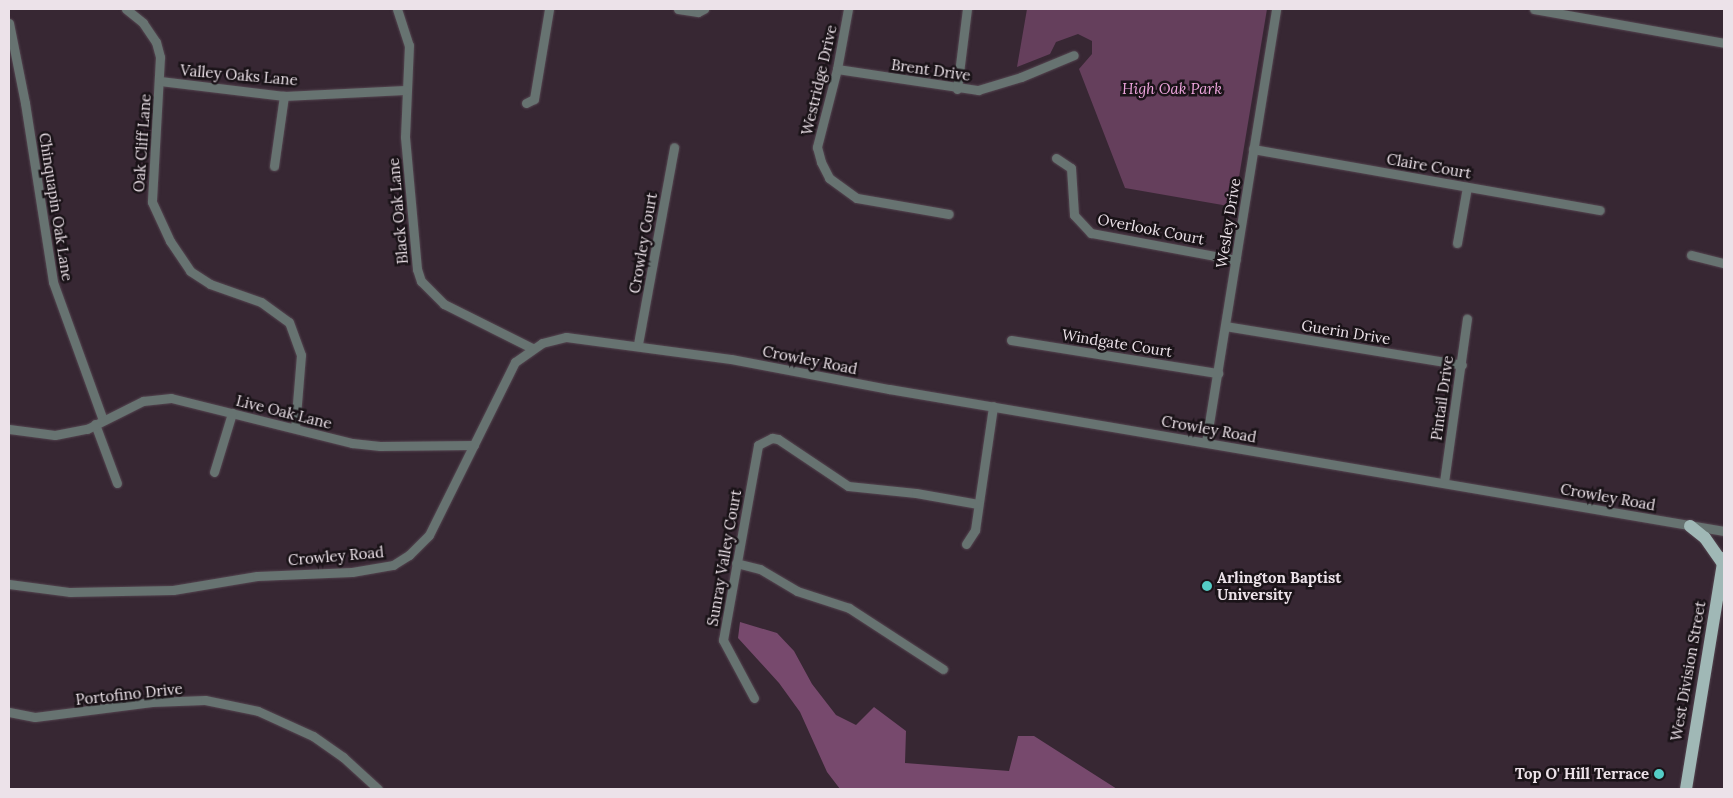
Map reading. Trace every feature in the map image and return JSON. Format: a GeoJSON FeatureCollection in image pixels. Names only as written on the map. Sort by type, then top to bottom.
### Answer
{"type":"FeatureCollection","features":[{"type":"Feature","properties":{"kind":"main road"},"geometry":{"type":"LineString","coordinates":[[1690,526],[1705,538],[1724,561]]}},
{"type":"Feature","properties":{"kind":"main road","name":"West Division Street"},"geometry":{"type":"LineString","coordinates":[[1686,789],[1724,561]]}},
{"type":"Feature","properties":{"kind":"street","name":"Oak Cliff Lane"},"geometry":{"type":"LineString","coordinates":[[126,9],[143,23],[156,42],[160,57],[152,202],[170,241],[190,271],[210,284],[261,302],[289,322],[301,355],[295,428]]}},
{"type":"Feature","properties":{"kind":"street","name":"Black Oak Lane"},"geometry":{"type":"LineString","coordinates":[[397,9],[410,45],[405,90],[405,137],[417,269],[421,281],[444,304],[532,348]]}},
{"type":"Feature","properties":{"kind":"street"},"geometry":{"type":"LineString","coordinates":[[526,104],[534,99],[549,9]]}},
{"type":"Feature","properties":{"kind":"street"},"geometry":{"type":"LineString","coordinates":[[678,9],[698,12],[704,9]]}},
{"type":"Feature","properties":{"kind":"street","name":"Westridge Drive"},"geometry":{"type":"LineString","coordinates":[[848,9],[837,69],[817,147],[829,178],[858,198],[949,214]]}},
{"type":"Feature","properties":{"kind":"street"},"geometry":{"type":"LineString","coordinates":[[957,89],[967,9]]}},
{"type":"Feature","properties":{"kind":"street","name":"Wesley Drive"},"geometry":{"type":"LineString","coordinates":[[1206,442],[1276,9]]}},
{"type":"Feature","properties":{"kind":"street"},"geometry":{"type":"LineString","coordinates":[[1534,9],[1724,43]]}},
{"type":"Feature","properties":{"kind":"street","name":"Chinquapin Oak Lane"},"geometry":{"type":"LineString","coordinates":[[9,23],[25,103],[53,282],[99,422]]}},
{"type":"Feature","properties":{"kind":"street","name":"Brent Drive"},"geometry":{"type":"LineString","coordinates":[[837,69],[957,89],[991,88],[1074,55]]}},
{"type":"Feature","properties":{"kind":"street","name":"Valley Oaks Lane"},"geometry":{"type":"LineString","coordinates":[[160,81],[284,96],[405,90]]}},
{"type":"Feature","properties":{"kind":"street"},"geometry":{"type":"LineString","coordinates":[[274,166],[284,96]]}},
{"type":"Feature","properties":{"kind":"street","name":"Crowley Court"},"geometry":{"type":"LineString","coordinates":[[638,344],[674,147]]}},
{"type":"Feature","properties":{"kind":"street","name":"Claire Court"},"geometry":{"type":"LineString","coordinates":[[1253,149],[1600,210]]}},
{"type":"Feature","properties":{"kind":"street","name":"Overlook Court"},"geometry":{"type":"LineString","coordinates":[[1056,158],[1071,168],[1074,215],[1092,233],[1236,260]]}},
{"type":"Feature","properties":{"kind":"street"},"geometry":{"type":"LineString","coordinates":[[1457,243],[1467,186]]}},
{"type":"Feature","properties":{"kind":"street"},"geometry":{"type":"LineString","coordinates":[[1691,255],[1724,263]]}},
{"type":"Feature","properties":{"kind":"street","name":"Pintail Drive"},"geometry":{"type":"LineString","coordinates":[[1444,482],[1462,365],[1467,318]]}},
{"type":"Feature","properties":{"kind":"street","name":"Guerin Drive"},"geometry":{"type":"LineString","coordinates":[[1225,326],[1462,365]]}},
{"type":"Feature","properties":{"kind":"street","name":"Crowley Road"},"geometry":{"type":"LineString","coordinates":[[9,584],[70,592],[173,590],[257,576],[352,572],[393,565],[409,555],[429,535],[474,445],[507,373],[515,362],[532,348],[554,337],[638,344],[1444,482],[1724,532]]}},
{"type":"Feature","properties":{"kind":"street","name":"Windgate Court"},"geometry":{"type":"LineString","coordinates":[[1011,340],[1218,373]]}},
{"type":"Feature","properties":{"kind":"street","name":"Live Oak Lane"},"geometry":{"type":"LineString","coordinates":[[9,429],[55,435],[87,429],[156,398],[185,400],[324,437],[380,446],[474,445]]}},
{"type":"Feature","properties":{"kind":"street"},"geometry":{"type":"LineString","coordinates":[[966,544],[975,530],[993,406]]}},
{"type":"Feature","properties":{"kind":"street"},"geometry":{"type":"LineString","coordinates":[[214,472],[232,413]]}},
{"type":"Feature","properties":{"kind":"street"},"geometry":{"type":"LineString","coordinates":[[99,422],[117,483]]}},
{"type":"Feature","properties":{"kind":"street","name":"Sunray Valley Court"},"geometry":{"type":"LineString","coordinates":[[754,698],[723,640],[758,445],[772,438],[778,440],[848,486],[916,492],[978,504]]}},
{"type":"Feature","properties":{"kind":"street"},"geometry":{"type":"LineString","coordinates":[[736,563],[760,569],[797,591],[849,608],[943,669]]}},
{"type":"Feature","properties":{"kind":"street","name":"Portofino Drive"},"geometry":{"type":"LineString","coordinates":[[9,712],[35,717],[152,702],[205,700],[258,711],[313,736],[343,757],[378,789]]}},
{"type":"Feature","properties":{"kind":"green space","name":"High Oak Park"},"geometry":{"type":"Polygon","coordinates":[[[1027,9],[1267,9],[1234,207],[1125,188],[1079,69],[1092,54],[1092,41],[1078,34],[1056,42],[1050,54],[1017,67],[1027,9]]]}},
{"type":"Feature","properties":{"kind":"shaded area"},"geometry":{"type":"Polygon","coordinates":[[[740,622],[777,633],[794,651],[812,684],[836,715],[856,725],[874,707],[906,731],[905,763],[1009,771],[1018,736],[1034,736],[1117,789],[840,789],[827,772],[800,712],[779,683],[738,638],[740,622]]]}},
{"type":"Feature","properties":{"kind":"place","name":"Arlington Baptist University"},"geometry":{"type":"Point","coordinates":[1207,586]}},
{"type":"Feature","properties":{"kind":"place","name":"Top O' Hill Terrace"},"geometry":{"type":"Point","coordinates":[1659,774]}}]}
